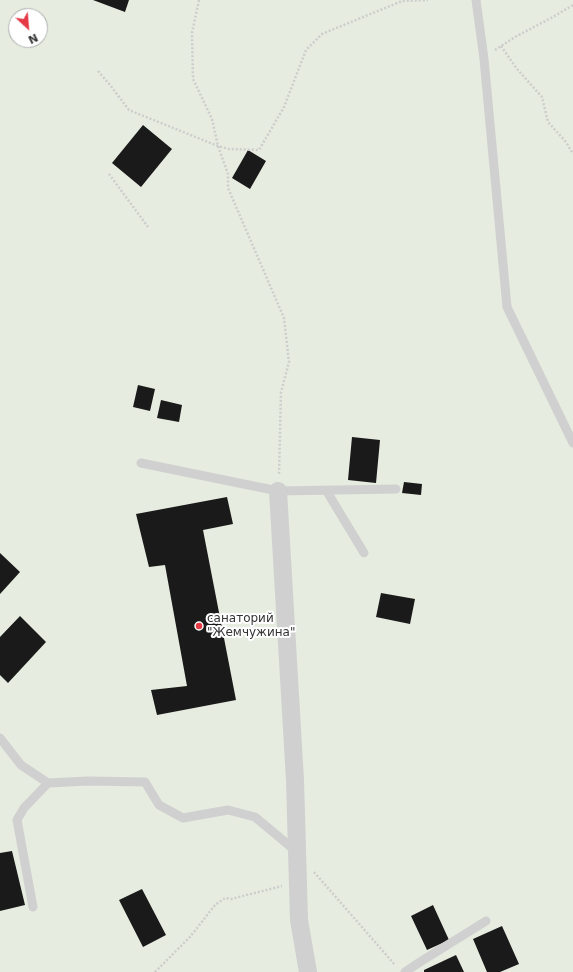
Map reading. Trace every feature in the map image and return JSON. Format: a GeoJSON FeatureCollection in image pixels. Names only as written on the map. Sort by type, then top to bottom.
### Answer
{"type":"FeatureCollection","features":[{"type":"Feature","properties":{"kind":"street"},"geometry":{"type":"LineString","coordinates":[[278,491],[295,780],[299,920],[308,972]]}},
{"type":"Feature","properties":{"kind":"lane"},"geometry":{"type":"LineString","coordinates":[[476,0],[484,59],[507,308],[573,442]]}},
{"type":"Feature","properties":{"kind":"lane"},"geometry":{"type":"LineString","coordinates":[[141,463],[278,491],[396,489]]}},
{"type":"Feature","properties":{"kind":"lane"},"geometry":{"type":"LineString","coordinates":[[326,490],[364,553]]}},
{"type":"Feature","properties":{"kind":"lane"},"geometry":{"type":"LineString","coordinates":[[0,738],[21,765],[48,783],[88,781],[145,782],[159,805],[183,818],[228,810],[255,817],[297,852]]}},
{"type":"Feature","properties":{"kind":"lane"},"geometry":{"type":"LineString","coordinates":[[33,907],[17,820],[24,808],[48,783]]}},
{"type":"Feature","properties":{"kind":"lane"},"geometry":{"type":"LineString","coordinates":[[405,972],[486,921]]}},
{"type":"Feature","properties":{"kind":"path"},"geometry":{"type":"LineString","coordinates":[[199,0],[192,33],[193,79],[212,119],[218,146],[228,174],[228,188],[284,318],[289,362],[281,392],[278,491]]}},
{"type":"Feature","properties":{"kind":"path"},"geometry":{"type":"LineString","coordinates":[[98,71],[130,110],[229,150],[259,150],[284,107],[306,50],[322,34],[402,1],[428,0]]}},
{"type":"Feature","properties":{"kind":"path"},"geometry":{"type":"LineString","coordinates":[[484,59],[501,46],[573,5]]}},
{"type":"Feature","properties":{"kind":"path"},"geometry":{"type":"LineString","coordinates":[[501,46],[517,69],[542,97],[548,122],[566,142],[573,154]]}},
{"type":"Feature","properties":{"kind":"path"},"geometry":{"type":"LineString","coordinates":[[109,174],[148,227]]}},
{"type":"Feature","properties":{"kind":"path"},"geometry":{"type":"LineString","coordinates":[[297,852],[395,966]]}},
{"type":"Feature","properties":{"kind":"path"},"geometry":{"type":"LineString","coordinates":[[155,972],[190,937],[215,905],[225,898],[231,899],[298,882]]}},
{"type":"Feature","properties":{"kind":"shaded area"},"geometry":{"type":"Polygon","coordinates":[[[0,0],[573,0],[573,972],[0,972],[0,0]]]}},
{"type":"Feature","properties":{"kind":"building"},"geometry":{"type":"Polygon","coordinates":[[[93,0],[129,0],[125,12],[93,0]]]}},
{"type":"Feature","properties":{"kind":"building"},"geometry":{"type":"Polygon","coordinates":[[[143,125],[172,149],[141,187],[112,163],[143,125]]]}},
{"type":"Feature","properties":{"kind":"building"},"geometry":{"type":"Polygon","coordinates":[[[248,150],[266,161],[250,189],[232,178],[248,150]]]}},
{"type":"Feature","properties":{"kind":"building"},"geometry":{"type":"Polygon","coordinates":[[[138,385],[155,389],[150,411],[133,407],[138,385]]]}},
{"type":"Feature","properties":{"kind":"building"},"geometry":{"type":"Polygon","coordinates":[[[161,400],[182,405],[179,422],[157,418],[161,400]]]}},
{"type":"Feature","properties":{"kind":"building"},"geometry":{"type":"Polygon","coordinates":[[[352,437],[380,440],[376,483],[348,480],[352,437]]]}},
{"type":"Feature","properties":{"kind":"building"},"geometry":{"type":"Polygon","coordinates":[[[404,482],[422,484],[421,495],[402,493],[404,482]]]}},
{"type":"Feature","properties":{"kind":"building","name":"санаторий \"Жемчужина\""},"geometry":{"type":"Polygon","coordinates":[[[227,497],[233,524],[203,530],[236,700],[157,715],[151,690],[187,686],[165,565],[149,567],[136,514],[227,497]]]}},
{"type":"Feature","properties":{"kind":"building"},"geometry":{"type":"Polygon","coordinates":[[[0,553],[20,572],[0,594],[0,553]]]}},
{"type":"Feature","properties":{"kind":"building"},"geometry":{"type":"Polygon","coordinates":[[[381,593],[415,599],[410,624],[376,617],[381,593]]]}},
{"type":"Feature","properties":{"kind":"building"},"geometry":{"type":"Polygon","coordinates":[[[20,616],[46,642],[8,683],[0,675],[0,637],[20,616]]]}},
{"type":"Feature","properties":{"kind":"building"},"geometry":{"type":"Polygon","coordinates":[[[12,851],[25,905],[0,911],[0,853],[12,851]]]}},
{"type":"Feature","properties":{"kind":"building"},"geometry":{"type":"Polygon","coordinates":[[[142,889],[166,935],[143,947],[119,900],[142,889]]]}},
{"type":"Feature","properties":{"kind":"building"},"geometry":{"type":"Polygon","coordinates":[[[433,905],[449,940],[427,950],[411,916],[433,905]]]}},
{"type":"Feature","properties":{"kind":"building"},"geometry":{"type":"Polygon","coordinates":[[[502,926],[519,964],[500,972],[487,972],[473,939],[502,926]]]}},
{"type":"Feature","properties":{"kind":"building"},"geometry":{"type":"Polygon","coordinates":[[[456,955],[464,972],[424,972],[424,970],[456,955]]]}},
{"type":"Feature","properties":{"kind":"place","name":"санаторий \"Жемчужина\""},"geometry":{"type":"Point","coordinates":[199,626]}}]}
